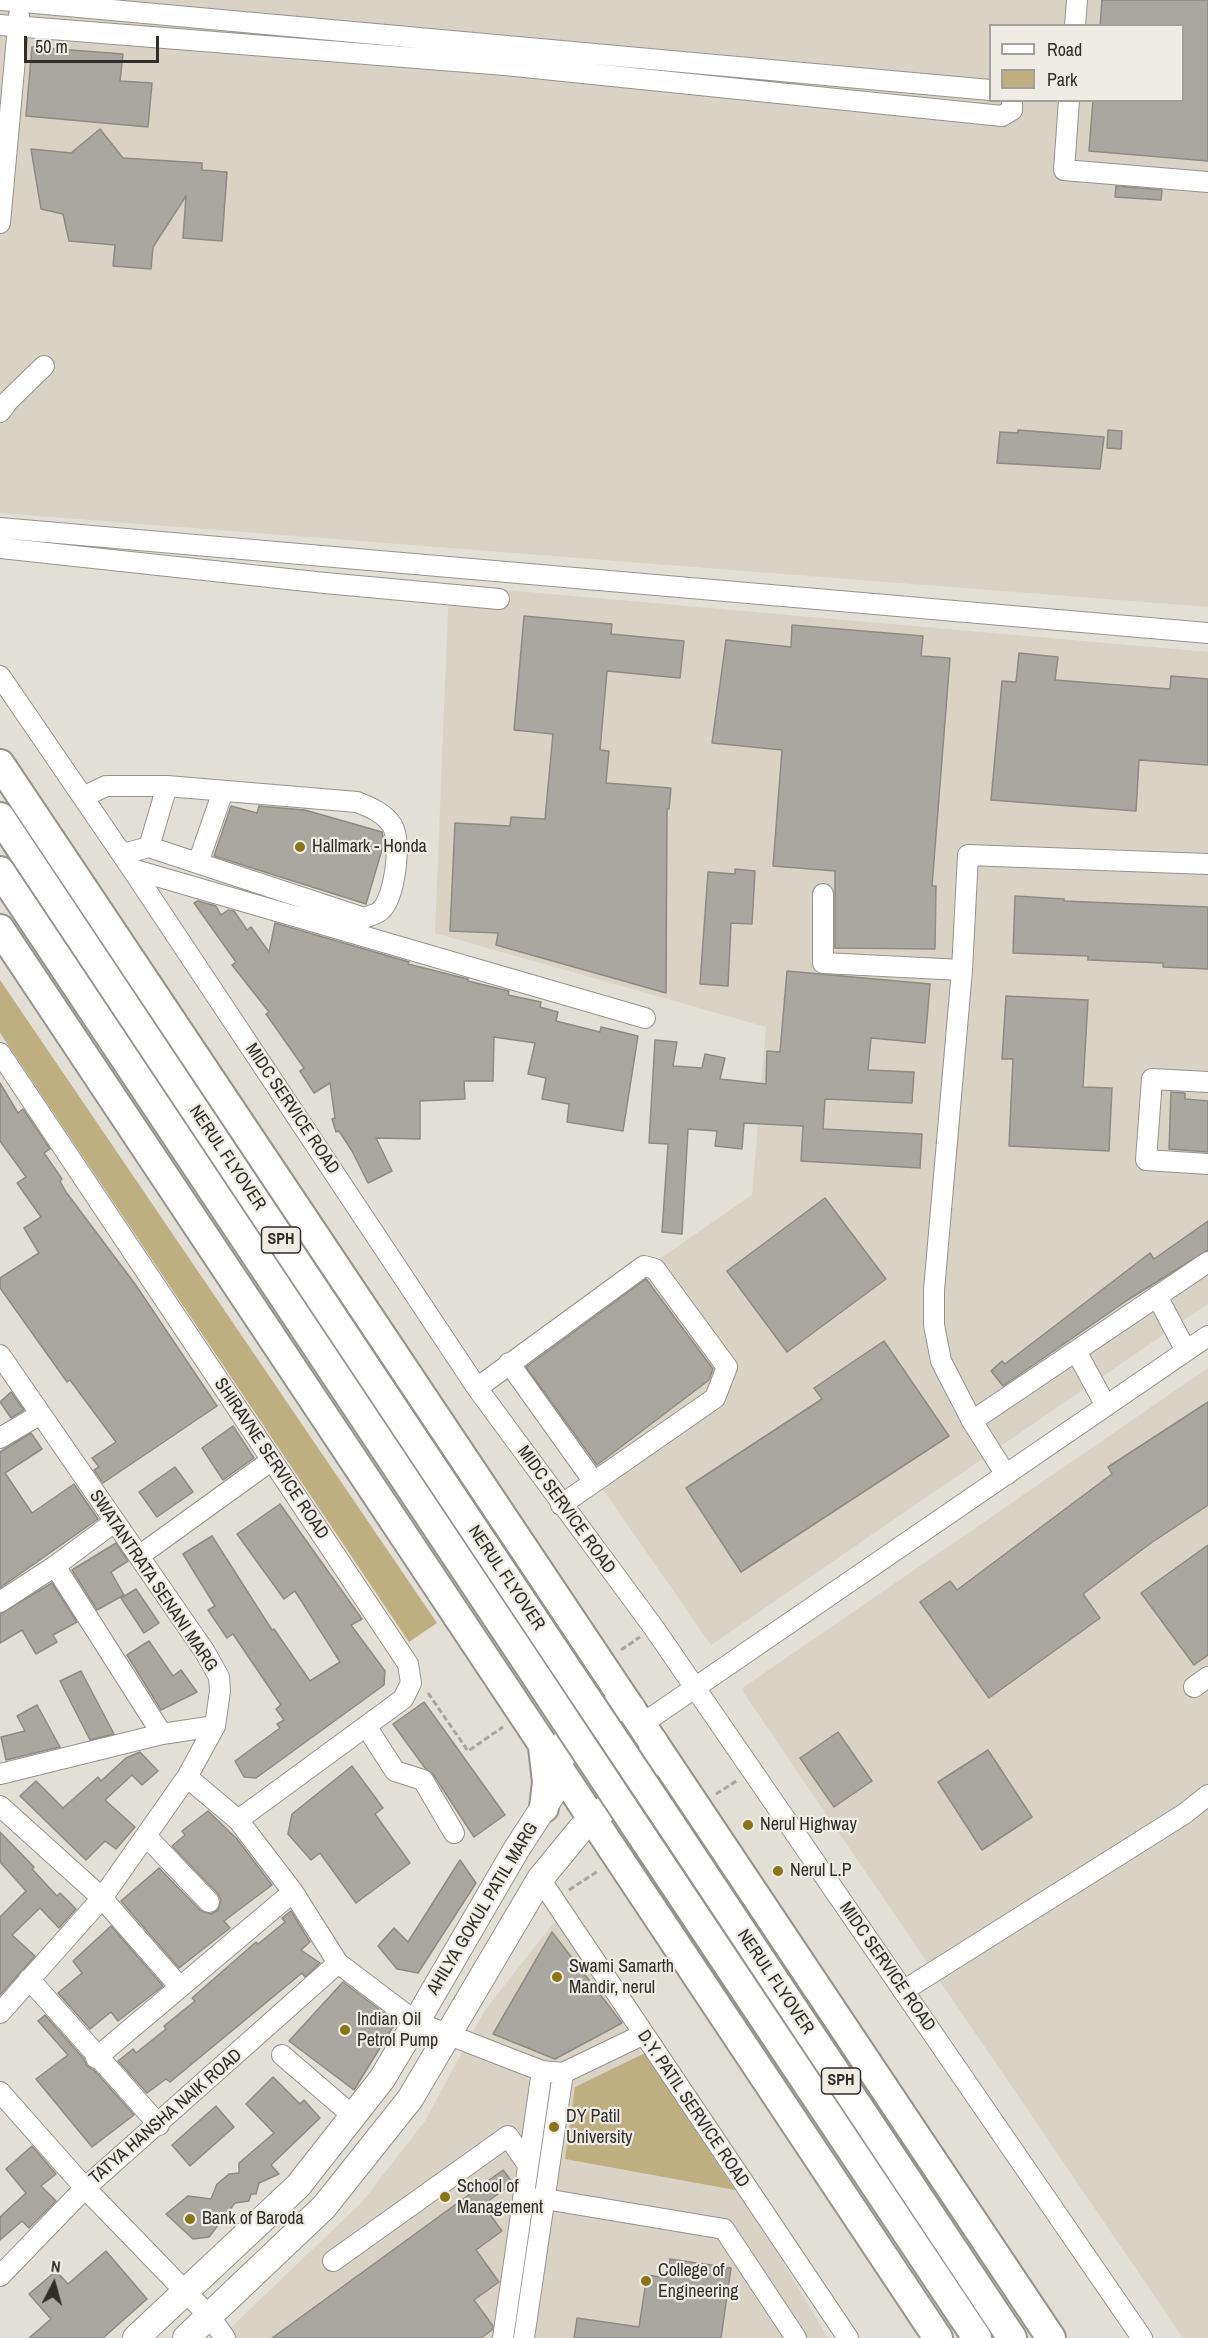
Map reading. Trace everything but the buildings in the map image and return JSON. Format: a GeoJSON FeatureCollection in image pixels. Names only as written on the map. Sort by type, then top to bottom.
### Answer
{"type":"FeatureCollection","features":[{"type":"Feature","properties":{"kind":"highway"},"geometry":{"type":"LineString","coordinates":[[0,764],[1051,2338]]}},
{"type":"Feature","properties":{"kind":"highway","name":"NERUL FLYOVER"},"geometry":{"type":"LineString","coordinates":[[0,817],[1012,2338]]}},
{"type":"Feature","properties":{"kind":"highway","name":"NERUL FLYOVER"},"geometry":{"type":"LineString","coordinates":[[0,871],[977,2338]]}},
{"type":"Feature","properties":{"kind":"highway"},"geometry":{"type":"LineString","coordinates":[[0,929],[559,1768],[586,1810],[611,1862],[938,2338]]}},
{"type":"Feature","properties":{"kind":"highway"},"geometry":{"type":"LineString","coordinates":[[542,1744],[547,1782],[544,1808]]}},
{"type":"Feature","properties":{"kind":"main road","name":"AHILYA GOKUL PATIL MARG"},"geometry":{"type":"LineString","coordinates":[[136,2338],[298,2186],[382,2079],[516,1850],[551,1796],[562,1747],[581,1721],[601,1710],[643,1724],[645,1772],[621,1795],[586,1810],[568,1842],[540,1879],[410,2099],[324,2207],[186,2338]]}},
{"type":"Feature","properties":{"kind":"main road"},"geometry":{"type":"LineString","coordinates":[[568,1842],[594,1843],[611,1862]]}},
{"type":"Feature","properties":{"kind":"street"},"geometry":{"type":"LineString","coordinates":[[0,223],[9,26],[14,0],[213,21],[506,44],[989,90]]}},
{"type":"Feature","properties":{"kind":"street"},"geometry":{"type":"LineString","coordinates":[[1075,24],[1077,0]]}},
{"type":"Feature","properties":{"kind":"street"},"geometry":{"type":"LineString","coordinates":[[9,26],[505,65],[1002,116],[1012,110],[1012,102]]}},
{"type":"Feature","properties":{"kind":"street"},"geometry":{"type":"LineString","coordinates":[[505,65],[506,44]]}},
{"type":"Feature","properties":{"kind":"street"},"geometry":{"type":"LineString","coordinates":[[693,84],[694,62]]}},
{"type":"Feature","properties":{"kind":"street"},"geometry":{"type":"LineString","coordinates":[[943,110],[944,86]]}},
{"type":"Feature","properties":{"kind":"street"},"geometry":{"type":"LineString","coordinates":[[1069,102],[1064,170],[1208,182]]}},
{"type":"Feature","properties":{"kind":"street"},"geometry":{"type":"LineString","coordinates":[[0,412],[44,366]]}},
{"type":"Feature","properties":{"kind":"street"},"geometry":{"type":"LineString","coordinates":[[0,528],[1208,633]]}},
{"type":"Feature","properties":{"kind":"street"},"geometry":{"type":"LineString","coordinates":[[0,548],[325,583],[499,598]]}},
{"type":"Feature","properties":{"kind":"street","name":"MIDC SERVICE ROAD"},"geometry":{"type":"LineString","coordinates":[[0,676],[128,862],[477,1388],[561,1505],[654,1628],[1142,2338]]}},
{"type":"Feature","properties":{"kind":"street"},"geometry":{"type":"LineString","coordinates":[[83,797],[106,786],[167,786],[357,802],[382,814],[392,826],[397,841],[395,870],[390,893],[381,910],[364,918],[149,847]]}},
{"type":"Feature","properties":{"kind":"street"},"geometry":{"type":"LineString","coordinates":[[128,862],[149,847],[167,786]]}},
{"type":"Feature","properties":{"kind":"street"},"geometry":{"type":"LineString","coordinates":[[198,863],[223,791]]}},
{"type":"Feature","properties":{"kind":"street"},"geometry":{"type":"LineString","coordinates":[[1006,1475],[972,1421],[941,1361],[934,1325],[934,1290],[962,970],[968,855],[1208,864]]}},
{"type":"Feature","properties":{"kind":"street"},"geometry":{"type":"LineString","coordinates":[[128,862],[645,1018]]}},
{"type":"Feature","properties":{"kind":"street"},"geometry":{"type":"LineString","coordinates":[[823,894],[823,963],[962,970]]}},
{"type":"Feature","properties":{"kind":"street","name":"SHIRAVNE SERVICE ROAD"},"geometry":{"type":"LineString","coordinates":[[0,1053],[408,1664]]}},
{"type":"Feature","properties":{"kind":"street"},"geometry":{"type":"LineString","coordinates":[[1208,1082],[1152,1079],[1146,1160],[1208,1164]]}},
{"type":"Feature","properties":{"kind":"street"},"geometry":{"type":"LineString","coordinates":[[972,1421],[1208,1262]]}},
{"type":"Feature","properties":{"kind":"street"},"geometry":{"type":"LineString","coordinates":[[477,1388],[508,1363],[644,1266],[655,1269],[727,1367],[715,1398],[561,1505]]}},
{"type":"Feature","properties":{"kind":"street"},"geometry":{"type":"LineString","coordinates":[[1157,1296],[1186,1351]]}},
{"type":"Feature","properties":{"kind":"street"},"geometry":{"type":"LineString","coordinates":[[643,1724],[1208,1336]]}},
{"type":"Feature","properties":{"kind":"street"},"geometry":{"type":"LineString","coordinates":[[1076,1351],[1106,1406]]}},
{"type":"Feature","properties":{"kind":"street","name":"SWATANTRATA SENANI MARG"},"geometry":{"type":"LineString","coordinates":[[0,1355],[219,1677],[220,1691],[215,1726],[187,1777],[102,1899],[0,2013]]}},
{"type":"Feature","properties":{"kind":"street"},"geometry":{"type":"LineString","coordinates":[[508,1363],[594,1482]]}},
{"type":"Feature","properties":{"kind":"street"},"geometry":{"type":"LineString","coordinates":[[0,1438],[39,1415]]}},
{"type":"Feature","properties":{"kind":"street"},"geometry":{"type":"LineString","coordinates":[[139,1557],[272,1460]]}},
{"type":"Feature","properties":{"kind":"street"},"geometry":{"type":"LineString","coordinates":[[0,1602],[55,1566],[113,1523]]}},
{"type":"Feature","properties":{"kind":"street"},"geometry":{"type":"LineString","coordinates":[[55,1566],[162,1734]]}},
{"type":"Feature","properties":{"kind":"street"},"geometry":{"type":"LineString","coordinates":[[238,1820],[403,1700],[411,1683],[408,1664]]}},
{"type":"Feature","properties":{"kind":"street"},"geometry":{"type":"LineString","coordinates":[[0,1774],[162,1734],[215,1726]]}},
{"type":"Feature","properties":{"kind":"street"},"geometry":{"type":"LineString","coordinates":[[366,1726],[395,1772],[423,1780],[454,1833]]}},
{"type":"Feature","properties":{"kind":"street"},"geometry":{"type":"LineString","coordinates":[[187,1777],[238,1820],[293,1892],[338,1963],[416,2022],[542,2070],[563,2073],[642,2035]]}},
{"type":"Feature","properties":{"kind":"street"},"geometry":{"type":"LineString","coordinates":[[903,1991],[1184,1814],[1208,1795]]}},
{"type":"Feature","properties":{"kind":"street"},"geometry":{"type":"LineString","coordinates":[[0,1806],[102,1899],[179,1986]]}},
{"type":"Feature","properties":{"kind":"street"},"geometry":{"type":"LineString","coordinates":[[146,1836],[209,1902]]}},
{"type":"Feature","properties":{"kind":"street","name":"D.Y. PATIL SERVICE ROAD"},"geometry":{"type":"LineString","coordinates":[[540,1879],[642,2035],[848,2338]]}},
{"type":"Feature","properties":{"kind":"street"},"geometry":{"type":"LineString","coordinates":[[96,2058],[293,1892]]}},
{"type":"Feature","properties":{"kind":"street","name":"TATYA HANSHA NAIK ROAD"},"geometry":{"type":"LineString","coordinates":[[0,2276],[85,2188],[159,2125],[338,1963]]}},
{"type":"Feature","properties":{"kind":"street"},"geometry":{"type":"LineString","coordinates":[[29,1979],[96,2058],[159,2125]]}},
{"type":"Feature","properties":{"kind":"street"},"geometry":{"type":"LineString","coordinates":[[282,2055],[353,2116]]}},
{"type":"Feature","properties":{"kind":"street"},"geometry":{"type":"LineString","coordinates":[[503,2338],[542,2070]]}},
{"type":"Feature","properties":{"kind":"street"},"geometry":{"type":"LineString","coordinates":[[524,2338],[563,2073]]}},
{"type":"Feature","properties":{"kind":"street"},"geometry":{"type":"LineString","coordinates":[[0,2092],[85,2188],[185,2294],[210,2317],[225,2338]]}},
{"type":"Feature","properties":{"kind":"street"},"geometry":{"type":"LineString","coordinates":[[333,2261],[508,2136],[528,2165]]}},
{"type":"Feature","properties":{"kind":"street"},"geometry":{"type":"LineString","coordinates":[[524,2198],[544,2199],[724,2229],[796,2338]]}},
{"type":"Feature","properties":{"kind":"path"},"geometry":{"type":"LineString","coordinates":[[602,1663],[654,1628]]}},
{"type":"Feature","properties":{"kind":"path"},"geometry":{"type":"LineString","coordinates":[[408,1664],[468,1751],[522,1714]]}},
{"type":"Feature","properties":{"kind":"path"},"geometry":{"type":"LineString","coordinates":[[710,1798],[752,1771]]}},
{"type":"Feature","properties":{"kind":"path"},"geometry":{"type":"LineString","coordinates":[[555,1899],[611,1862]]}},
{"type":"Feature","properties":{"kind":"shaded area"},"geometry":{"type":"Polygon","coordinates":[[[0,0],[1208,0],[1208,607],[0,513],[0,0]]]}},
{"type":"Feature","properties":{"kind":"shaded area"},"geometry":{"type":"Polygon","coordinates":[[[449,585],[1208,652],[1208,1304],[711,1645],[513,1360],[752,1195],[766,1027],[435,933],[449,585]]]}},
{"type":"Feature","properties":{"kind":"shaded area"},"geometry":{"type":"Polygon","coordinates":[[[1208,1368],[1208,2338],[1183,2338],[741,1689],[1208,1368]]]}},
{"type":"Feature","properties":{"kind":"shaded area","name":"DY Patil University"},"geometry":{"type":"Polygon","coordinates":[[[556,1920],[693,2134],[754,2214],[828,2338],[220,2338],[362,2202],[425,2121],[485,2010],[556,1920]]]}},
{"type":"Feature","properties":{"kind":"green space"},"geometry":{"type":"Polygon","coordinates":[[[0,980],[437,1623],[409,1642],[0,1033],[0,980]]]}},
{"type":"Feature","properties":{"kind":"green space"},"geometry":{"type":"Polygon","coordinates":[[[645,2053],[735,2190],[565,2159],[575,2087],[645,2053]]]}},
{"type":"Feature","properties":{"kind":"place","name":"Hallmark - Honda"},"geometry":{"type":"Point","coordinates":[300,847]}},
{"type":"Feature","properties":{"kind":"place","name":"Nerul Highway"},"geometry":{"type":"Point","coordinates":[748,1825]}},
{"type":"Feature","properties":{"kind":"place","name":"Nerul L.P"},"geometry":{"type":"Point","coordinates":[778,1871]}},
{"type":"Feature","properties":{"kind":"place","name":"Swami Samarth Mandir, nerul"},"geometry":{"type":"Point","coordinates":[557,1977]}},
{"type":"Feature","properties":{"kind":"place","name":"Indian Oil Petrol Pump"},"geometry":{"type":"Point","coordinates":[345,2030]}},
{"type":"Feature","properties":{"kind":"place","name":"DY Patil University"},"geometry":{"type":"Point","coordinates":[554,2127]}},
{"type":"Feature","properties":{"kind":"place","name":"School of Management"},"geometry":{"type":"Point","coordinates":[445,2197]}},
{"type":"Feature","properties":{"kind":"place","name":"Bank of Baroda"},"geometry":{"type":"Point","coordinates":[190,2219]}},
{"type":"Feature","properties":{"kind":"place","name":"College of Engineering"},"geometry":{"type":"Point","coordinates":[646,2281]}}]}
